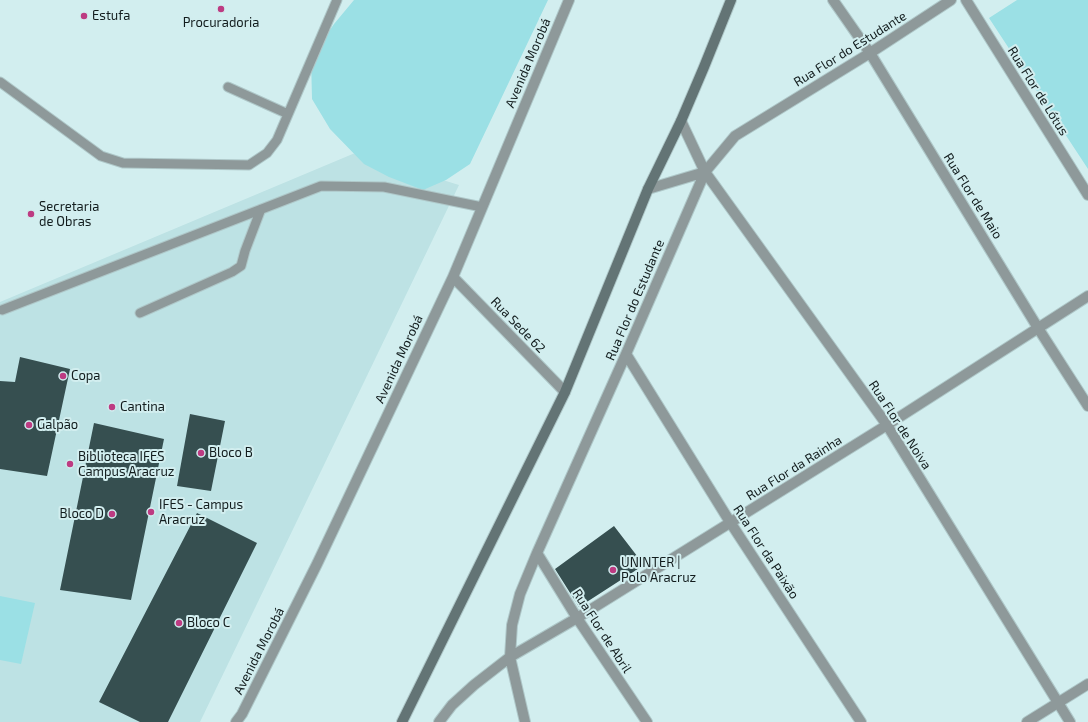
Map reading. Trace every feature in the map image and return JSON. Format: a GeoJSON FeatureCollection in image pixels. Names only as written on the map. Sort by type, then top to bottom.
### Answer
{"type":"FeatureCollection","features":[{"type":"Feature","properties":{"kind":"main road"},"geometry":{"type":"LineString","coordinates":[[402,722],[565,392],[648,189],[681,121],[731,0]]}},
{"type":"Feature","properties":{"kind":"street","name":"Avenida Morobá"},"geometry":{"type":"LineString","coordinates":[[236,722],[242,714],[317,564],[453,277],[568,0]]}},
{"type":"Feature","properties":{"kind":"street","name":"Rua Flor de Maio"},"geometry":{"type":"LineString","coordinates":[[833,0],[870,53],[1038,328],[1088,406]]}},
{"type":"Feature","properties":{"kind":"street","name":"Rua Flor do Estudante"},"geometry":{"type":"LineString","coordinates":[[525,722],[510,657],[512,625],[520,594],[705,172],[735,136],[870,53],[950,0]]}},
{"type":"Feature","properties":{"kind":"street","name":"Rua Flor de Lótus"},"geometry":{"type":"LineString","coordinates":[[966,0],[1088,195]]}},
{"type":"Feature","properties":{"kind":"street","name":"Rua Flor de Noiva"},"geometry":{"type":"LineString","coordinates":[[681,121],[705,172],[887,425],[1070,722]]}},
{"type":"Feature","properties":{"kind":"street"},"geometry":{"type":"LineString","coordinates":[[648,189],[705,172]]}},
{"type":"Feature","properties":{"kind":"street","name":"Rua Sede 62"},"geometry":{"type":"LineString","coordinates":[[453,277],[565,392]]}},
{"type":"Feature","properties":{"kind":"street","name":"Rua Flor da Rainha"},"geometry":{"type":"LineString","coordinates":[[439,722],[452,706],[474,685],[510,657],[577,618],[887,425],[1088,296]]}},
{"type":"Feature","properties":{"kind":"street","name":"Rua Flor da Paixão"},"geometry":{"type":"LineString","coordinates":[[626,354],[730,522],[861,722]]}},
{"type":"Feature","properties":{"kind":"street","name":"Rua Flor de Abril"},"geometry":{"type":"LineString","coordinates":[[537,553],[577,618],[647,722]]}},
{"type":"Feature","properties":{"kind":"street"},"geometry":{"type":"LineString","coordinates":[[1027,722],[1088,684]]}},
{"type":"Feature","properties":{"kind":"lane"},"geometry":{"type":"LineString","coordinates":[[0,82],[101,156],[123,163],[249,165],[267,153],[277,140],[337,0]]}},
{"type":"Feature","properties":{"kind":"lane"},"geometry":{"type":"LineString","coordinates":[[228,87],[288,114]]}},
{"type":"Feature","properties":{"kind":"lane"},"geometry":{"type":"LineString","coordinates":[[2,310],[321,186],[384,187],[482,207]]}},
{"type":"Feature","properties":{"kind":"lane"},"geometry":{"type":"LineString","coordinates":[[140,313],[232,272],[241,266],[261,209]]}},
{"type":"Feature","properties":{"kind":"shaded area"},"geometry":{"type":"Polygon","coordinates":[[[354,0],[548,0],[470,164],[446,180],[423,190],[389,177],[364,164],[330,129],[312,99],[311,58],[334,24],[354,0]]]}},
{"type":"Feature","properties":{"kind":"shaded area"},"geometry":{"type":"Polygon","coordinates":[[[1017,0],[1088,0],[1088,169],[989,18],[1017,0]]]}},
{"type":"Feature","properties":{"kind":"shaded area","name":"IFES - Campus Aracruz"},"geometry":{"type":"Polygon","coordinates":[[[355,153],[459,185],[200,722],[0,722],[0,302],[355,153]]]}},
{"type":"Feature","properties":{"kind":"shaded area"},"geometry":{"type":"Polygon","coordinates":[[[0,596],[35,603],[21,664],[0,660],[0,596]]]}},
{"type":"Feature","properties":{"kind":"building","name":"Galpão"},"geometry":{"type":"Polygon","coordinates":[[[20,357],[70,369],[47,476],[0,469],[0,381],[15,382],[20,357]]]}},
{"type":"Feature","properties":{"kind":"building","name":"Bloco B"},"geometry":{"type":"Polygon","coordinates":[[[190,414],[225,421],[211,491],[177,486],[190,414]]]}},
{"type":"Feature","properties":{"kind":"building","name":"Bloco D"},"geometry":{"type":"Polygon","coordinates":[[[94,423],[164,439],[131,600],[60,590],[94,423]]]}},
{"type":"Feature","properties":{"kind":"building","name":"Bloco C"},"geometry":{"type":"Polygon","coordinates":[[[197,513],[257,543],[168,722],[140,722],[99,702],[197,513]]]}},
{"type":"Feature","properties":{"kind":"building"},"geometry":{"type":"Polygon","coordinates":[[[614,526],[644,565],[579,607],[555,569],[614,526]]]}},
{"type":"Feature","properties":{"kind":"place","name":"Procuradoria"},"geometry":{"type":"Point","coordinates":[221,9]}},
{"type":"Feature","properties":{"kind":"place","name":"Estufa"},"geometry":{"type":"Point","coordinates":[84,16]}},
{"type":"Feature","properties":{"kind":"place","name":"Secretaria de Obras"},"geometry":{"type":"Point","coordinates":[31,214]}},
{"type":"Feature","properties":{"kind":"place","name":"Copa"},"geometry":{"type":"Point","coordinates":[63,376]}},
{"type":"Feature","properties":{"kind":"place","name":"Cantina"},"geometry":{"type":"Point","coordinates":[112,407]}},
{"type":"Feature","properties":{"kind":"place","name":"Galpão"},"geometry":{"type":"Point","coordinates":[29,425]}},
{"type":"Feature","properties":{"kind":"place","name":"Bloco B"},"geometry":{"type":"Point","coordinates":[201,453]}},
{"type":"Feature","properties":{"kind":"place","name":"Biblioteca IFES Campus Aracruz"},"geometry":{"type":"Point","coordinates":[70,464]}},
{"type":"Feature","properties":{"kind":"place","name":"IFES - Campus Aracruz"},"geometry":{"type":"Point","coordinates":[151,512]}},
{"type":"Feature","properties":{"kind":"place","name":"Bloco D"},"geometry":{"type":"Point","coordinates":[112,514]}},
{"type":"Feature","properties":{"kind":"place","name":"UNINTER | Polo Aracruz"},"geometry":{"type":"Point","coordinates":[613,570]}},
{"type":"Feature","properties":{"kind":"place","name":"Bloco C"},"geometry":{"type":"Point","coordinates":[179,623]}}]}
